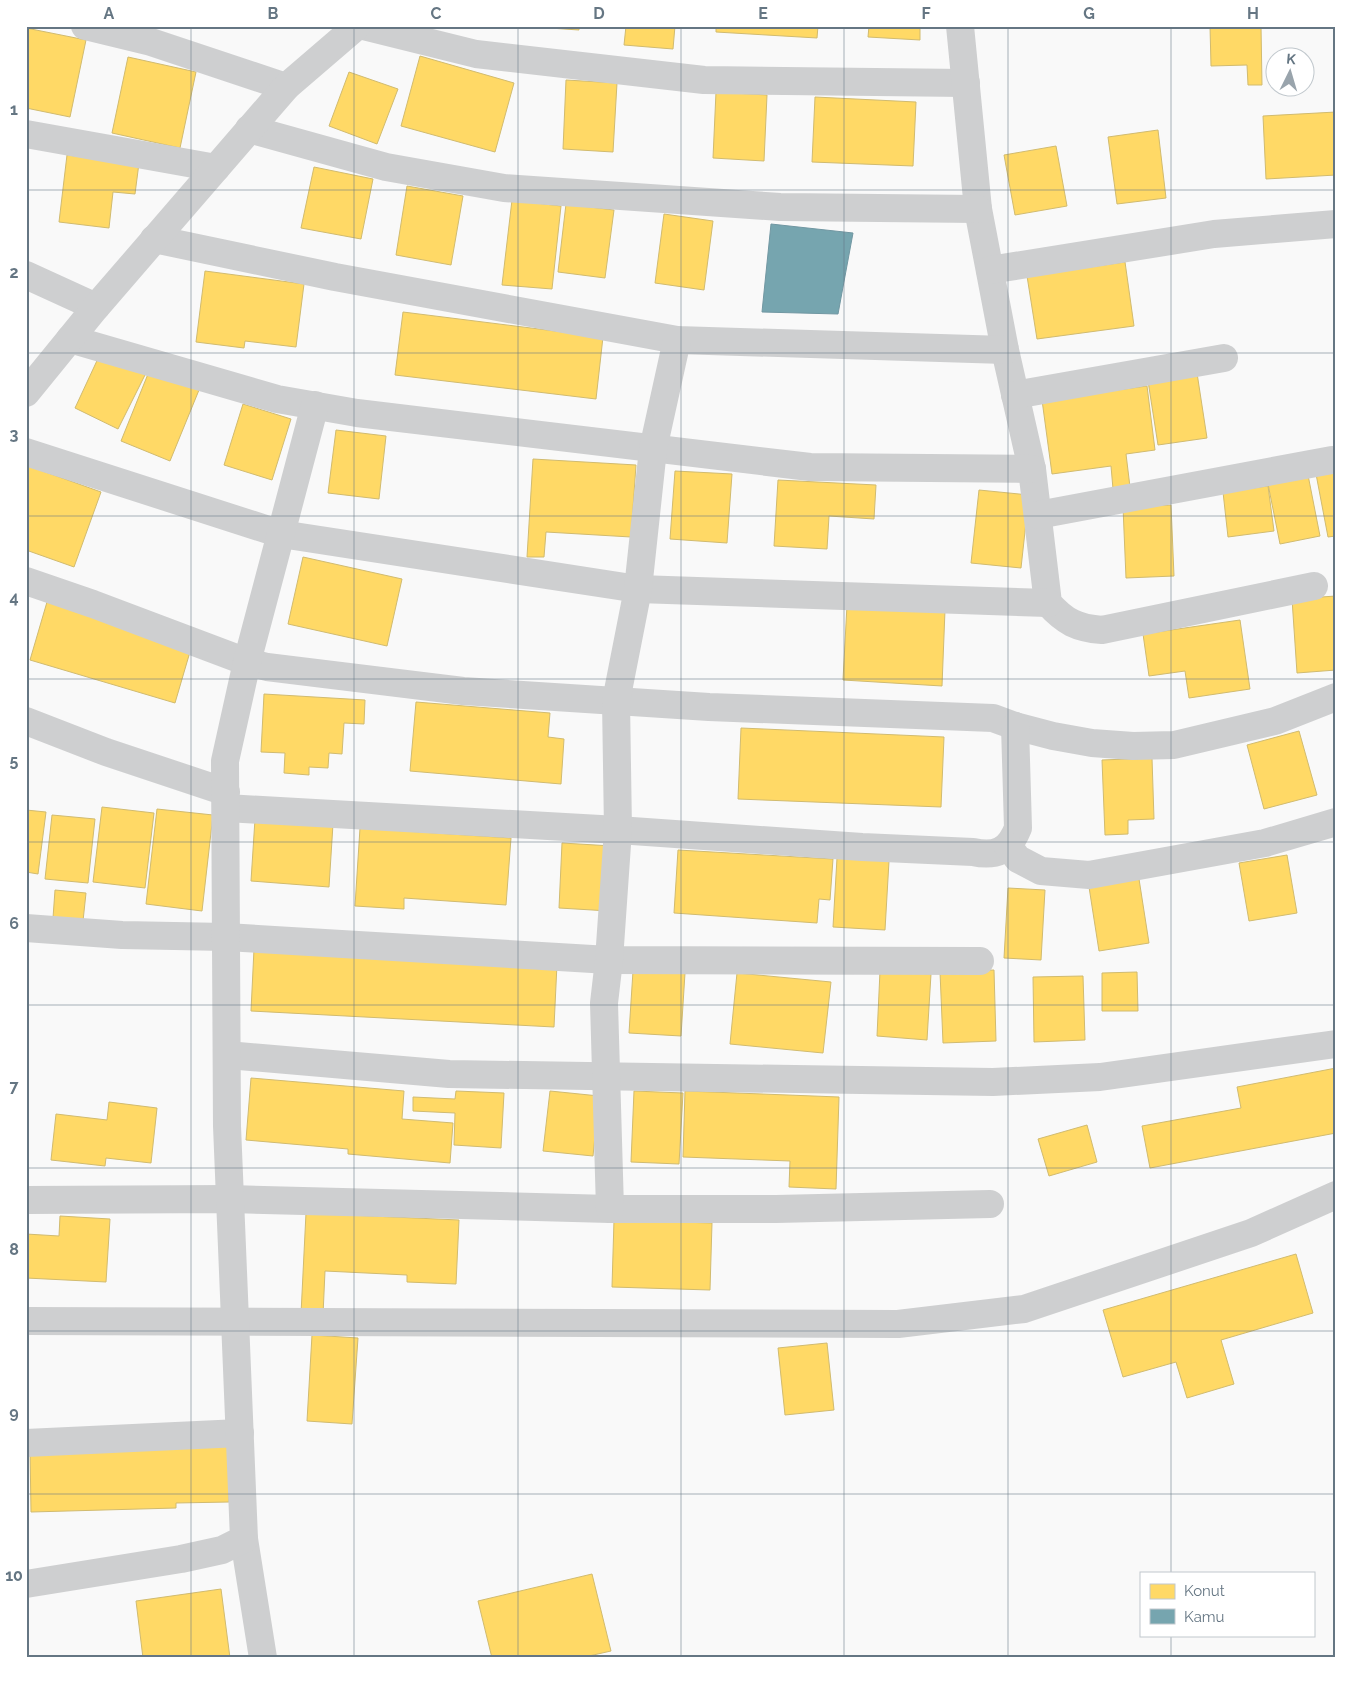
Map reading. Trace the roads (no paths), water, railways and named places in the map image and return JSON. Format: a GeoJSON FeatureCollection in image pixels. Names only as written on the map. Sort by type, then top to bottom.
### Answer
{"type":"FeatureCollection","features":[{"type":"Feature","properties":{"kind":"street"},"geometry":{"type":"LineString","coordinates":[[84,26],[151,42],[286,87]]}},
{"type":"Feature","properties":{"kind":"street"},"geometry":{"type":"LineString","coordinates":[[26,393],[96,307],[286,87],[357,26]]}},
{"type":"Feature","properties":{"kind":"street"},"geometry":{"type":"LineString","coordinates":[[363,26],[476,54],[704,80],[966,83]]}},
{"type":"Feature","properties":{"kind":"street"},"geometry":{"type":"LineString","coordinates":[[960,26],[978,209],[1015,395],[1032,469],[1048,603],[1058,615],[1072,623],[1086,628],[1102,630],[1314,586]]}},
{"type":"Feature","properties":{"kind":"street"},"geometry":{"type":"LineString","coordinates":[[249,129],[386,168],[504,188],[780,207],[978,209]]}},
{"type":"Feature","properties":{"kind":"street"},"geometry":{"type":"LineString","coordinates":[[26,134],[216,168]]}},
{"type":"Feature","properties":{"kind":"street"},"geometry":{"type":"LineString","coordinates":[[990,270],[1214,234],[1336,224]]}},
{"type":"Feature","properties":{"kind":"street"},"geometry":{"type":"LineString","coordinates":[[154,239],[335,277],[677,340],[1006,350]]}},
{"type":"Feature","properties":{"kind":"street"},"geometry":{"type":"LineString","coordinates":[[26,275],[96,307]]}},
{"type":"Feature","properties":{"kind":"street"},"geometry":{"type":"LineString","coordinates":[[70,339],[277,399],[357,414],[810,467],[1032,469]]}},
{"type":"Feature","properties":{"kind":"street"},"geometry":{"type":"LineString","coordinates":[[610,1209],[604,1003],[609,960],[618,830],[616,701],[638,589],[653,449],[677,340]]}},
{"type":"Feature","properties":{"kind":"street"},"geometry":{"type":"LineString","coordinates":[[1015,395],[1224,358]]}},
{"type":"Feature","properties":{"kind":"street"},"geometry":{"type":"LineString","coordinates":[[264,1658],[244,1539],[227,1126],[226,761],[246,662],[315,405]]}},
{"type":"Feature","properties":{"kind":"street"},"geometry":{"type":"LineString","coordinates":[[26,452],[281,534],[638,589],[1048,603]]}},
{"type":"Feature","properties":{"kind":"street"},"geometry":{"type":"LineString","coordinates":[[1038,515],[1332,460]]}},
{"type":"Feature","properties":{"kind":"street"},"geometry":{"type":"LineString","coordinates":[[26,581],[246,662],[267,667],[463,691],[709,707],[993,718],[1053,736],[1133,746],[1174,745],[1275,721],[1336,697]]}},
{"type":"Feature","properties":{"kind":"street"},"geometry":{"type":"LineString","coordinates":[[26,721],[226,800],[862,847],[973,852],[985,855],[997,853],[1008,846],[1018,828],[1015,726]]}},
{"type":"Feature","properties":{"kind":"street"},"geometry":{"type":"LineString","coordinates":[[1008,846],[1018,859],[1041,871],[1089,875],[1265,843],[1336,822]]}},
{"type":"Feature","properties":{"kind":"street"},"geometry":{"type":"LineString","coordinates":[[26,928],[122,935],[226,937],[609,960],[980,961]]}},
{"type":"Feature","properties":{"kind":"street"},"geometry":{"type":"LineString","coordinates":[[227,1055],[449,1074],[993,1082],[1100,1077],[1336,1044]]}},
{"type":"Feature","properties":{"kind":"street"},"geometry":{"type":"LineString","coordinates":[[26,1321],[898,1324],[1024,1310],[1251,1233],[1336,1195]]}},
{"type":"Feature","properties":{"kind":"street"},"geometry":{"type":"LineString","coordinates":[[26,1200],[230,1199],[610,1209],[776,1209],[990,1204]]}},
{"type":"Feature","properties":{"kind":"street"},"geometry":{"type":"LineString","coordinates":[[26,1443],[240,1433]]}},
{"type":"Feature","properties":{"kind":"street"},"geometry":{"type":"LineString","coordinates":[[26,1584],[181,1559],[222,1550],[244,1539]]}}]}
